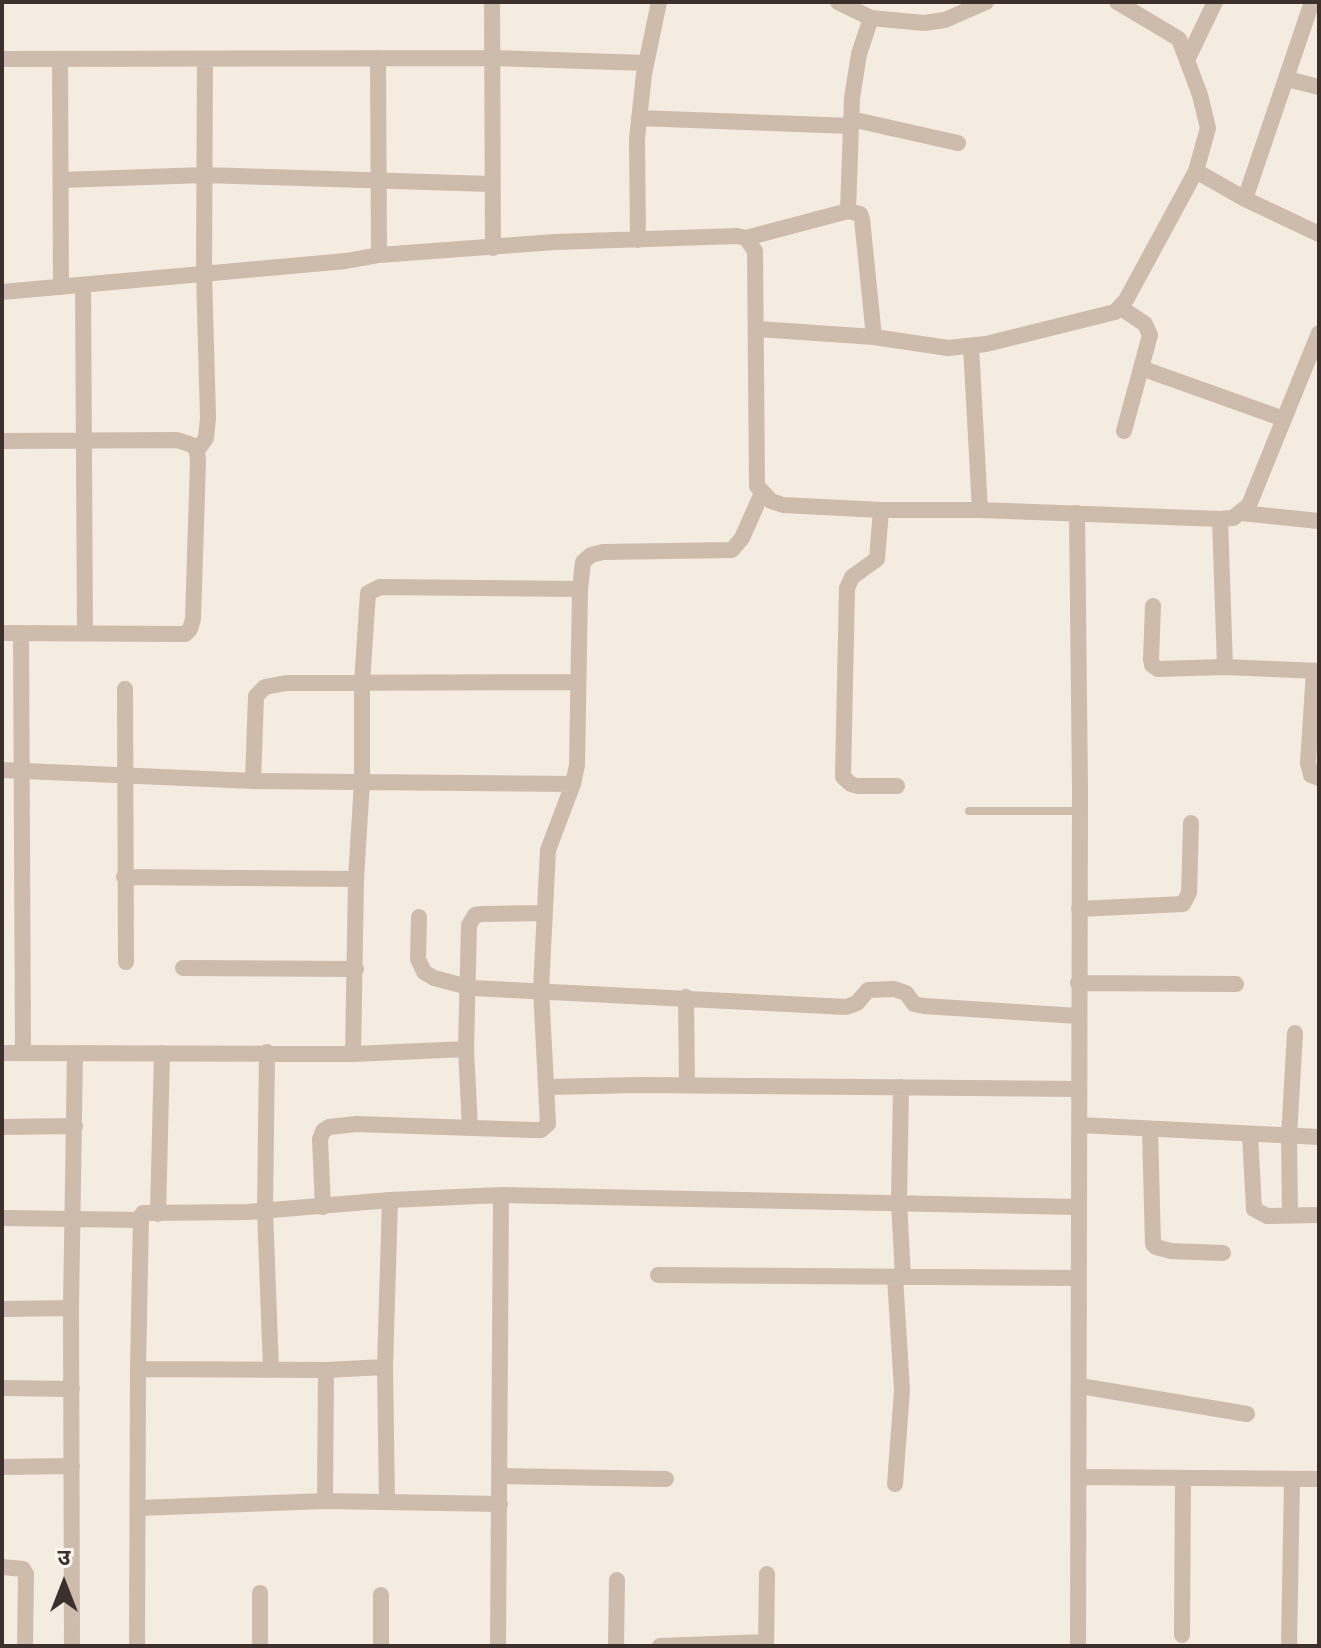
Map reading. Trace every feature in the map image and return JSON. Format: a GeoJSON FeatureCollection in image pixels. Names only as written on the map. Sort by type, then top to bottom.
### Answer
{"type":"FeatureCollection","features":[{"type":"Feature","properties":{"kind":"street"},"geometry":{"type":"LineString","coordinates":[[492,2],[493,248]]}},
{"type":"Feature","properties":{"kind":"street"},"geometry":{"type":"LineString","coordinates":[[638,240],[637,139],[646,63],[659,2]]}},
{"type":"Feature","properties":{"kind":"street"},"geometry":{"type":"LineString","coordinates":[[838,2],[871,18],[924,23],[945,20],[986,2]]}},
{"type":"Feature","properties":{"kind":"street"},"geometry":{"type":"LineString","coordinates":[[758,329],[874,337],[927,346],[971,346],[1107,315],[1121,308],[1196,171],[1208,128],[1188,58],[1179,39],[1117,2]]}},
{"type":"Feature","properties":{"kind":"street"},"geometry":{"type":"LineString","coordinates":[[1188,58],[1215,2]]}},
{"type":"Feature","properties":{"kind":"street"},"geometry":{"type":"LineString","coordinates":[[1245,199],[1312,2]]}},
{"type":"Feature","properties":{"kind":"street"},"geometry":{"type":"LineString","coordinates":[[848,211],[855,71],[871,18]]}},
{"type":"Feature","properties":{"kind":"street"},"geometry":{"type":"LineString","coordinates":[[378,58],[379,255]]}},
{"type":"Feature","properties":{"kind":"street"},"geometry":{"type":"LineString","coordinates":[[2,59],[493,58],[646,63]]}},
{"type":"Feature","properties":{"kind":"street"},"geometry":{"type":"LineString","coordinates":[[60,59],[61,287]]}},
{"type":"Feature","properties":{"kind":"street"},"geometry":{"type":"LineString","coordinates":[[2,633],[176,635],[185,634],[190,629],[197,451],[207,434],[205,60]]}},
{"type":"Feature","properties":{"kind":"street"},"geometry":{"type":"LineString","coordinates":[[1287,79],[1319,87]]}},
{"type":"Feature","properties":{"kind":"street"},"geometry":{"type":"LineString","coordinates":[[639,118],[851,122],[958,143]]}},
{"type":"Feature","properties":{"kind":"street"},"geometry":{"type":"LineString","coordinates":[[1196,171],[1245,199],[1319,234]]}},
{"type":"Feature","properties":{"kind":"street"},"geometry":{"type":"LineString","coordinates":[[61,180],[204,175],[491,184]]}},
{"type":"Feature","properties":{"kind":"street"},"geometry":{"type":"LineString","coordinates":[[2,292],[346,261],[379,255],[555,242],[746,238],[855,211],[862,219],[874,337]]}},
{"type":"Feature","properties":{"kind":"street"},"geometry":{"type":"LineString","coordinates":[[746,238],[755,251],[758,329],[756,476],[757,486],[771,501],[783,505],[881,510],[980,510],[1220,519],[1241,513],[1319,521]]}},
{"type":"Feature","properties":{"kind":"street"},"geometry":{"type":"LineString","coordinates":[[83,285],[85,633]]}},
{"type":"Feature","properties":{"kind":"street"},"geometry":{"type":"LineString","coordinates":[[1121,308],[1149,329],[1150,335],[1124,431]]}},
{"type":"Feature","properties":{"kind":"street"},"geometry":{"type":"LineString","coordinates":[[1241,513],[1249,505],[1319,333]]}},
{"type":"Feature","properties":{"kind":"street"},"geometry":{"type":"LineString","coordinates":[[971,346],[980,510]]}},
{"type":"Feature","properties":{"kind":"street"},"geometry":{"type":"LineString","coordinates":[[1141,368],[1284,419]]}},
{"type":"Feature","properties":{"kind":"street"},"geometry":{"type":"LineString","coordinates":[[2,441],[177,440],[192,445],[197,451]]}},
{"type":"Feature","properties":{"kind":"street"},"geometry":{"type":"LineString","coordinates":[[323,1207],[320,1139],[329,1127],[356,1124],[532,1130],[545,1128],[548,1124],[541,989],[544,913],[548,850],[573,784],[579,752],[578,682],[583,562],[591,555],[603,552],[732,550],[742,538],[762,493]]}},
{"type":"Feature","properties":{"kind":"street"},"geometry":{"type":"LineString","coordinates":[[881,510],[877,559],[852,577],[847,588],[843,777],[857,786],[897,786]]}},
{"type":"Feature","properties":{"kind":"street"},"geometry":{"type":"LineString","coordinates":[[1077,513],[1081,1477],[1078,1646]]}},
{"type":"Feature","properties":{"kind":"street"},"geometry":{"type":"LineString","coordinates":[[1220,519],[1225,667]]}},
{"type":"Feature","properties":{"kind":"street"},"geometry":{"type":"LineString","coordinates":[[353,1054],[366,599],[373,589],[580,589]]}},
{"type":"Feature","properties":{"kind":"street"},"geometry":{"type":"LineString","coordinates":[[1153,606],[1152,665],[1158,669],[1225,667],[1317,671],[1308,763],[1311,775],[1319,778]]}},
{"type":"Feature","properties":{"kind":"street"},"geometry":{"type":"LineString","coordinates":[[21,633],[23,1053]]}},
{"type":"Feature","properties":{"kind":"street"},"geometry":{"type":"LineString","coordinates":[[253,781],[256,696],[260,690],[286,683],[578,682]]}},
{"type":"Feature","properties":{"kind":"street"},"geometry":{"type":"LineString","coordinates":[[125,689],[126,962]]}},
{"type":"Feature","properties":{"kind":"street"},"geometry":{"type":"LineString","coordinates":[[2,770],[253,781],[573,784]]}},
{"type":"Feature","properties":{"kind":"street"},"geometry":{"type":"LineString","coordinates":[[1079,909],[1183,904],[1189,893],[1191,823]]}},
{"type":"Feature","properties":{"kind":"street"},"geometry":{"type":"LineString","coordinates":[[124,877],[356,879]]}},
{"type":"Feature","properties":{"kind":"street"},"geometry":{"type":"LineString","coordinates":[[470,1128],[466,1049],[469,925],[475,915],[544,913]]}},
{"type":"Feature","properties":{"kind":"street"},"geometry":{"type":"LineString","coordinates":[[419,917],[420,967],[428,976],[466,985],[509,990],[541,989],[846,1007],[857,1003],[868,990],[894,989],[906,993],[917,1005],[1078,1016]]}},
{"type":"Feature","properties":{"kind":"street"},"geometry":{"type":"LineString","coordinates":[[183,968],[356,969]]}},
{"type":"Feature","properties":{"kind":"street"},"geometry":{"type":"LineString","coordinates":[[1078,983],[1236,984]]}},
{"type":"Feature","properties":{"kind":"street"},"geometry":{"type":"LineString","coordinates":[[686,997],[687,1085]]}},
{"type":"Feature","properties":{"kind":"street"},"geometry":{"type":"LineString","coordinates":[[1290,1216],[1289,1136],[1295,1033]]}},
{"type":"Feature","properties":{"kind":"street"},"geometry":{"type":"LineString","coordinates":[[2,1053],[353,1054],[466,1049]]}},
{"type":"Feature","properties":{"kind":"street"},"geometry":{"type":"LineString","coordinates":[[267,1052],[265,1210],[271,1370]]}},
{"type":"Feature","properties":{"kind":"street"},"geometry":{"type":"LineString","coordinates":[[72,1646],[71,1308],[75,1053]]}},
{"type":"Feature","properties":{"kind":"street"},"geometry":{"type":"LineString","coordinates":[[158,1214],[162,1053]]}},
{"type":"Feature","properties":{"kind":"street"},"geometry":{"type":"LineString","coordinates":[[547,1087],[687,1085],[1079,1089]]}},
{"type":"Feature","properties":{"kind":"street"},"geometry":{"type":"LineString","coordinates":[[895,1484],[902,1390],[899,1277],[901,1087]]}},
{"type":"Feature","properties":{"kind":"street"},"geometry":{"type":"LineString","coordinates":[[1080,1125],[1319,1137]]}},
{"type":"Feature","properties":{"kind":"street"},"geometry":{"type":"LineString","coordinates":[[2,1127],[75,1126]]}},
{"type":"Feature","properties":{"kind":"street"},"geometry":{"type":"LineString","coordinates":[[1150,1130],[1153,1244],[1171,1251],[1223,1253]]}},
{"type":"Feature","properties":{"kind":"street"},"geometry":{"type":"LineString","coordinates":[[1250,1134],[1254,1209],[1267,1216],[1319,1215]]}},
{"type":"Feature","properties":{"kind":"street"},"geometry":{"type":"LineString","coordinates":[[498,1646],[501,1195]]}},
{"type":"Feature","properties":{"kind":"street"},"geometry":{"type":"LineString","coordinates":[[137,1646],[138,1369],[143,1213],[265,1210],[501,1195],[1078,1207]]}},
{"type":"Feature","properties":{"kind":"street"},"geometry":{"type":"LineString","coordinates":[[387,1502],[385,1367],[390,1200]]}},
{"type":"Feature","properties":{"kind":"street"},"geometry":{"type":"LineString","coordinates":[[2,1218],[141,1220]]}},
{"type":"Feature","properties":{"kind":"street"},"geometry":{"type":"LineString","coordinates":[[658,1275],[1078,1278]]}},
{"type":"Feature","properties":{"kind":"street"},"geometry":{"type":"LineString","coordinates":[[2,1309],[71,1308]]}},
{"type":"Feature","properties":{"kind":"street"},"geometry":{"type":"LineString","coordinates":[[138,1369],[326,1370],[385,1367]]}},
{"type":"Feature","properties":{"kind":"street"},"geometry":{"type":"LineString","coordinates":[[325,1501],[326,1370]]}},
{"type":"Feature","properties":{"kind":"street"},"geometry":{"type":"LineString","coordinates":[[1080,1386],[1247,1414]]}},
{"type":"Feature","properties":{"kind":"street"},"geometry":{"type":"LineString","coordinates":[[2,1388],[72,1389]]}},
{"type":"Feature","properties":{"kind":"street"},"geometry":{"type":"LineString","coordinates":[[2,1467],[72,1466]]}},
{"type":"Feature","properties":{"kind":"street"},"geometry":{"type":"LineString","coordinates":[[501,1476],[666,1479]]}},
{"type":"Feature","properties":{"kind":"street"},"geometry":{"type":"LineString","coordinates":[[1081,1477],[1319,1479]]}},
{"type":"Feature","properties":{"kind":"street"},"geometry":{"type":"LineString","coordinates":[[1182,1635],[1183,1478]]}},
{"type":"Feature","properties":{"kind":"street"},"geometry":{"type":"LineString","coordinates":[[1289,1646],[1292,1480]]}},
{"type":"Feature","properties":{"kind":"street"},"geometry":{"type":"LineString","coordinates":[[138,1508],[325,1501],[500,1504]]}},
{"type":"Feature","properties":{"kind":"street"},"geometry":{"type":"LineString","coordinates":[[2,1567],[23,1569],[26,1574],[25,1646]]}},
{"type":"Feature","properties":{"kind":"street"},"geometry":{"type":"LineString","coordinates":[[660,1646],[766,1644],[767,1574]]}},
{"type":"Feature","properties":{"kind":"street"},"geometry":{"type":"LineString","coordinates":[[616,1646],[617,1580]]}},
{"type":"Feature","properties":{"kind":"street"},"geometry":{"type":"LineString","coordinates":[[260,1593],[260,1646]]}},
{"type":"Feature","properties":{"kind":"street"},"geometry":{"type":"LineString","coordinates":[[381,1595],[381,1646]]}},
{"type":"Feature","properties":{"kind":"lane"},"geometry":{"type":"LineString","coordinates":[[969,811],[1080,811]]}}]}
